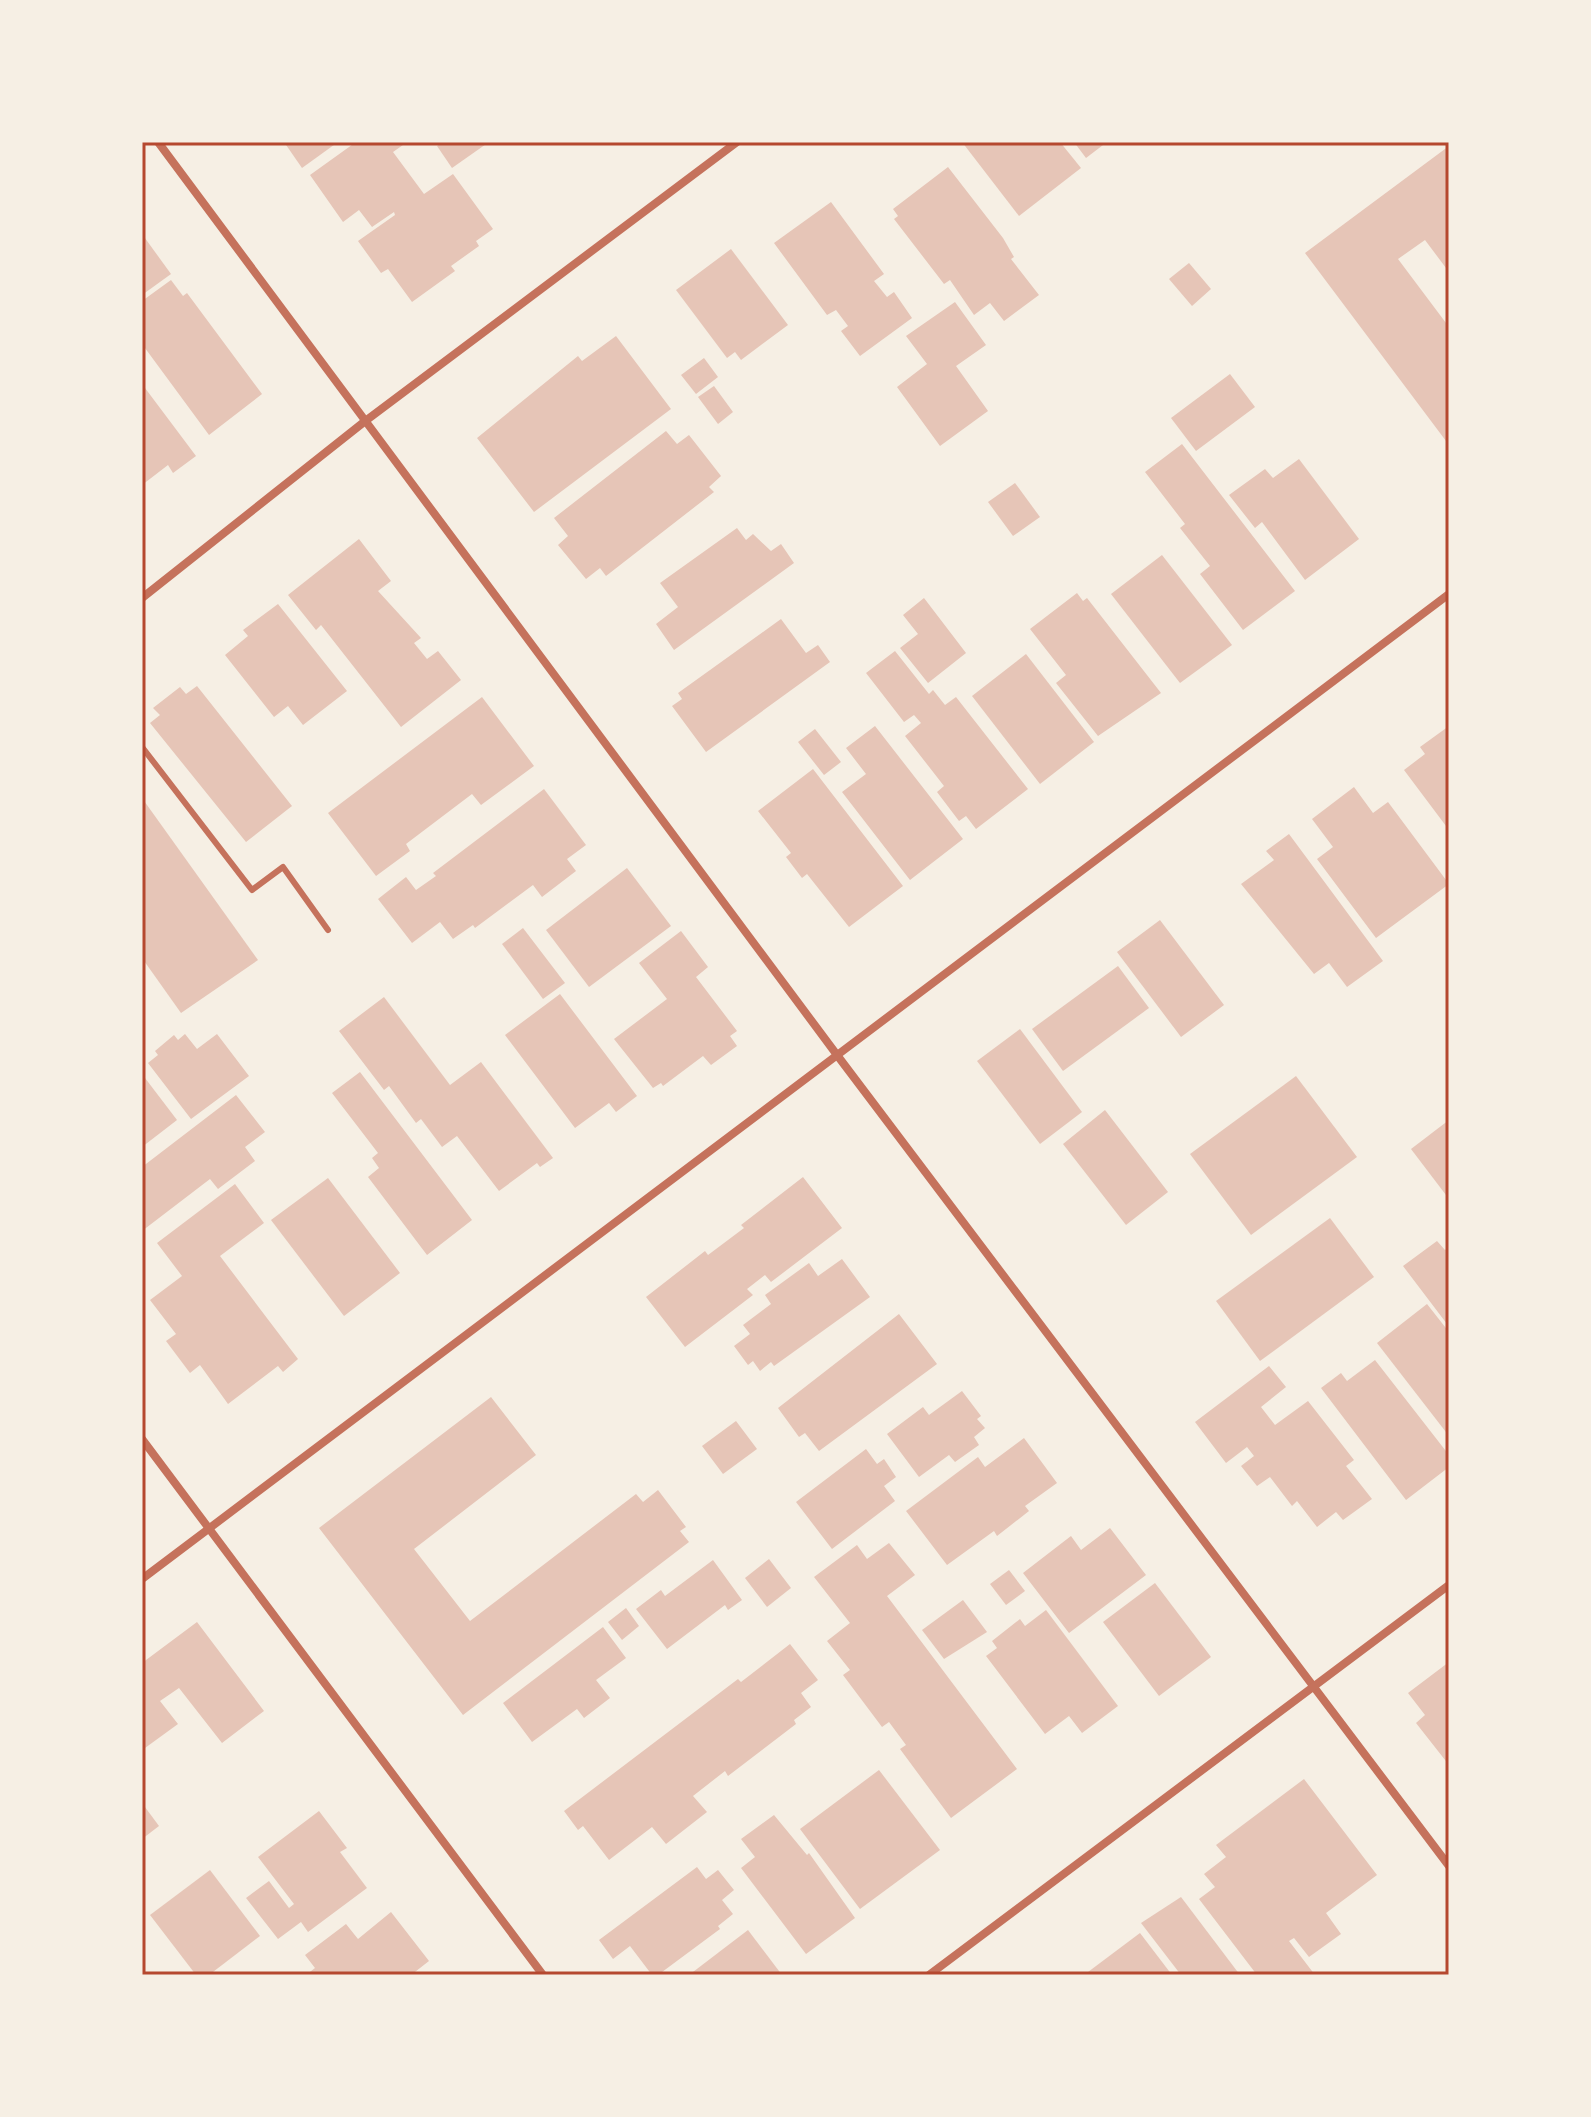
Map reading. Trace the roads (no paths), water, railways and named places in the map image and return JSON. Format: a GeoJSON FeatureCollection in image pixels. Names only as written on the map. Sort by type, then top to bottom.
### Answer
{"type":"FeatureCollection","features":[{"type":"Feature","properties":{"kind":"street"},"geometry":{"type":"LineString","coordinates":[[158,142],[837,1055],[1449,1866]]}},
{"type":"Feature","properties":{"kind":"street"},"geometry":{"type":"LineString","coordinates":[[142,598],[364,422],[737,142]]}},
{"type":"Feature","properties":{"kind":"street"},"geometry":{"type":"LineString","coordinates":[[142,1579],[1449,594]]}},
{"type":"Feature","properties":{"kind":"street"},"geometry":{"type":"LineString","coordinates":[[142,1439],[543,1975]]}},
{"type":"Feature","properties":{"kind":"street"},"geometry":{"type":"LineString","coordinates":[[929,1975],[1449,1585]]}},
{"type":"Feature","properties":{"kind":"lane"},"geometry":{"type":"LineString","coordinates":[[142,747],[252,890],[283,867],[328,930]]}}]}
